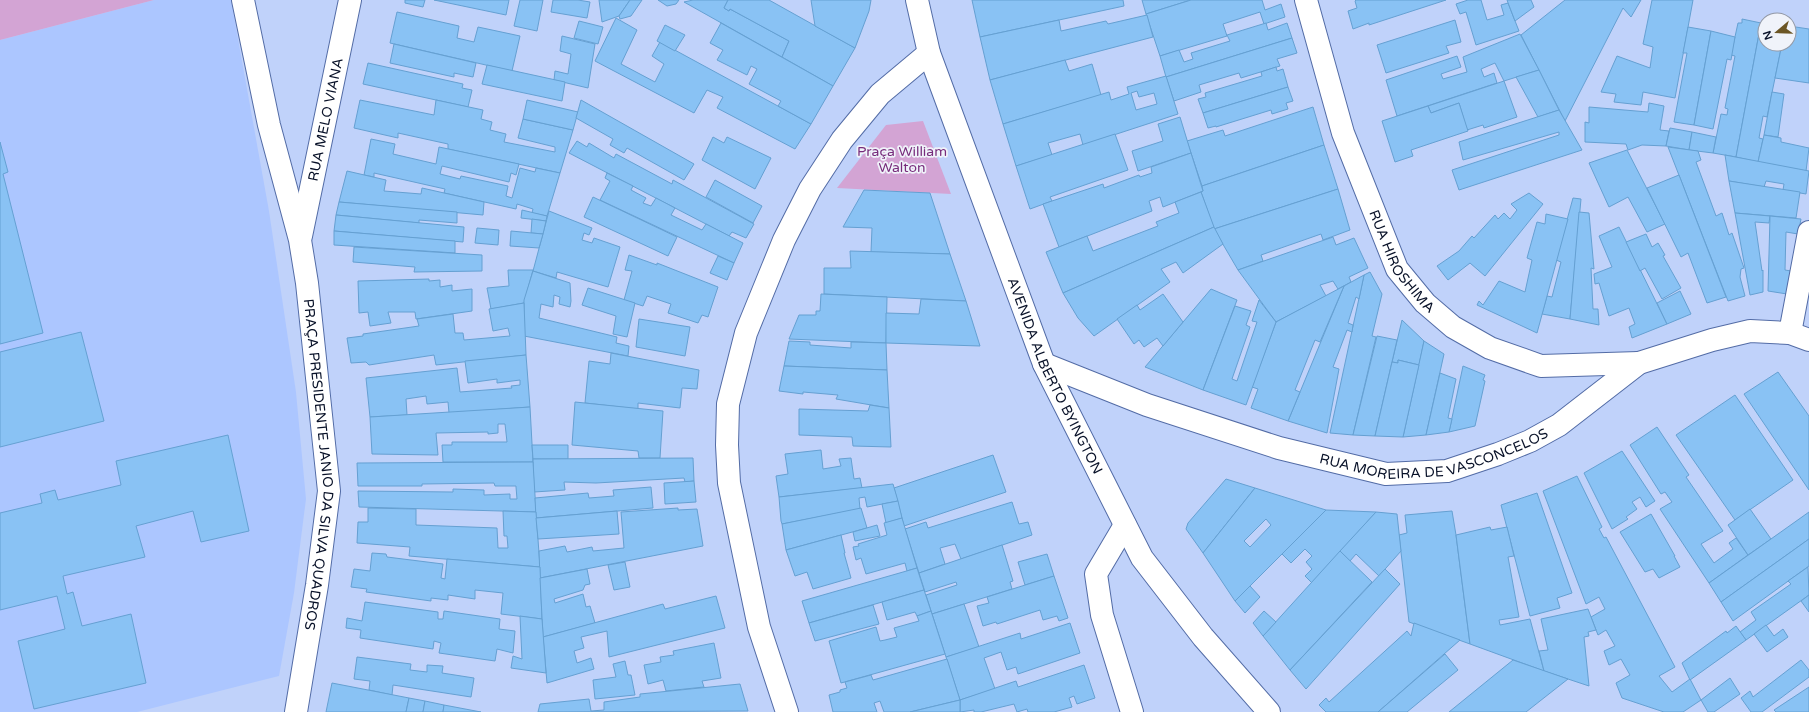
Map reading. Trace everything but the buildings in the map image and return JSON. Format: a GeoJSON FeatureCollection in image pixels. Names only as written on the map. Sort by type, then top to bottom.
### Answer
{"type":"FeatureCollection","features":[{"type":"Feature","properties":{"kind":"street","name":"PRAÇA PRESIDENTE JANIO DA SILVA QUADROS"},"geometry":{"type":"LineString","coordinates":[[243,0],[269,125],[300,240],[308,283],[329,491],[317,585],[296,712]]}},
{"type":"Feature","properties":{"kind":"street","name":"RUA MELO VIANA"},"geometry":{"type":"LineString","coordinates":[[300,240],[350,0]]}},
{"type":"Feature","properties":{"kind":"street","name":"AVENIDA ALBERTO BYINGTON"},"geometry":{"type":"LineString","coordinates":[[918,0],[929,53],[1044,364],[1142,558],[1203,637],[1269,712]]}},
{"type":"Feature","properties":{"kind":"street","name":"RUA HIROSHIMA"},"geometry":{"type":"LineString","coordinates":[[1306,0],[1346,140],[1397,269],[1425,303],[1453,327],[1490,348],[1541,366],[1639,362]]}},
{"type":"Feature","properties":{"kind":"street"},"geometry":{"type":"LineString","coordinates":[[787,712],[759,627],[729,483],[727,445],[728,404],[746,333],[784,240],[810,190],[842,140],[880,94],[929,53]]}},
{"type":"Feature","properties":{"kind":"street"},"geometry":{"type":"LineString","coordinates":[[1800,336],[1809,232]]}},
{"type":"Feature","properties":{"kind":"street","name":"RUA MOREIRA DE VASCONCELOS"},"geometry":{"type":"LineString","coordinates":[[1044,364],[1146,405],[1279,448],[1386,474],[1447,471],[1498,454],[1530,441],[1559,424],[1639,362],[1712,340],[1750,331],[1800,336]]}},
{"type":"Feature","properties":{"kind":"street"},"geometry":{"type":"LineString","coordinates":[[1125,525],[1096,574],[1102,616],[1132,712]]}},
{"type":"Feature","properties":{"kind":"shaded area"},"geometry":{"type":"Polygon","coordinates":[[[154,0],[231,0],[269,211],[296,392],[306,499],[294,593],[279,676],[137,712],[0,712],[0,40],[154,0]]]}},
{"type":"Feature","properties":{"kind":"green space"},"geometry":{"type":"Polygon","coordinates":[[[0,0],[154,0],[0,40],[0,0]]]}},
{"type":"Feature","properties":{"kind":"green space","name":"Praça William Walton"},"geometry":{"type":"Polygon","coordinates":[[[923,121],[951,194],[837,188],[886,125],[923,121]]]}}]}
